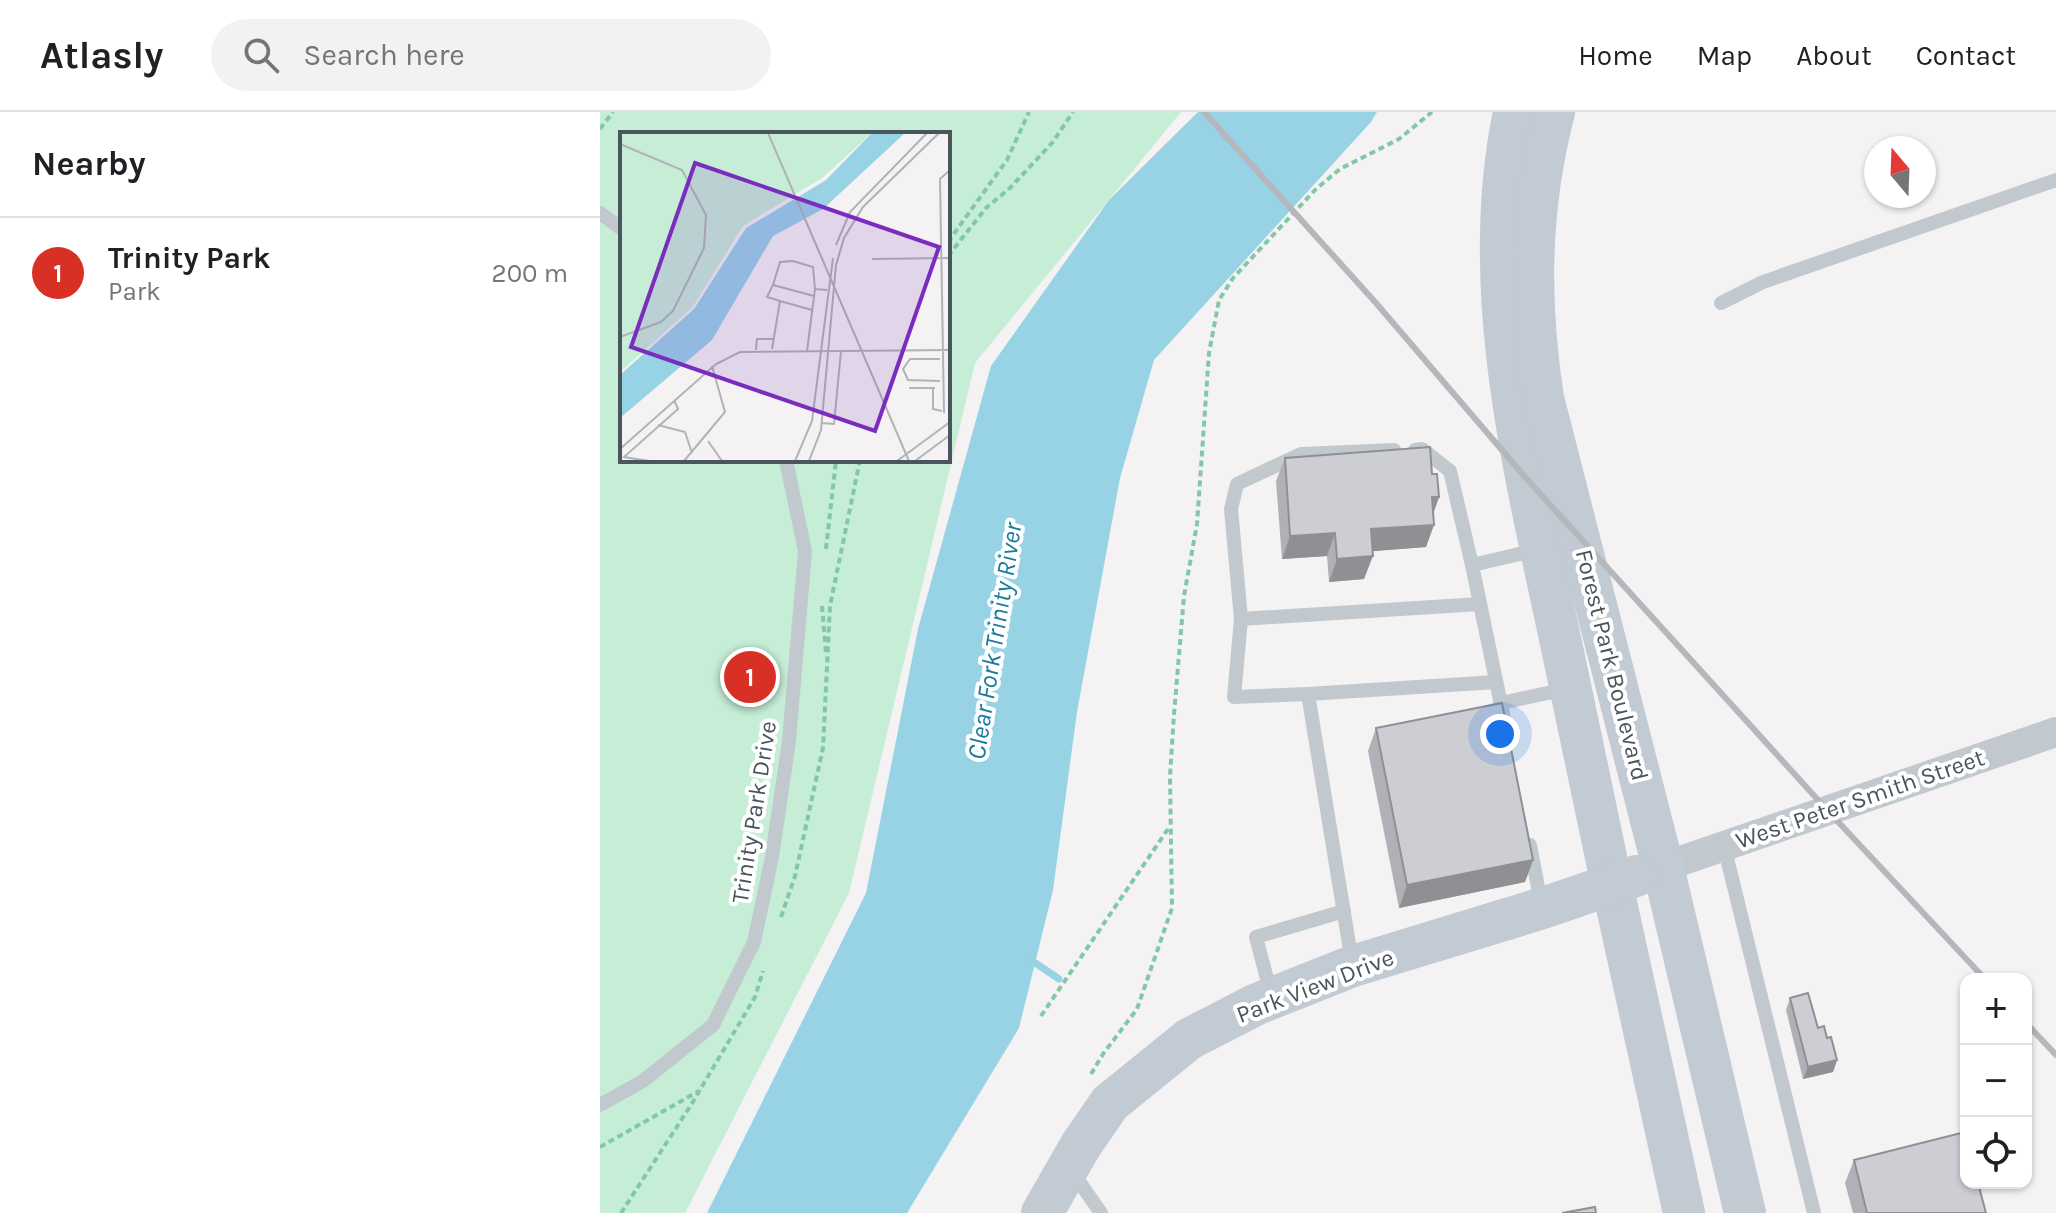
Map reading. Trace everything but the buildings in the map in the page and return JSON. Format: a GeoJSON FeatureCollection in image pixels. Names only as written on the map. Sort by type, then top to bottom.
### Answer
{"type":"FeatureCollection","features":[{"type":"Feature","properties":{"kind":"main road","name":"Forest Park Boulevard"},"geometry":{"type":"LineString","coordinates":[[1514,112],[1502,200],[1501,255],[1506,337],[1523,461],[1610,884],[1684,1213]]}},
{"type":"Feature","properties":{"kind":"main road","name":"Forest Park Boulevard"},"geometry":{"type":"LineString","coordinates":[[1554,112],[1541,171],[1532,241],[1536,355],[1543,398],[1663,867],[1745,1213]]}},
{"type":"Feature","properties":{"kind":"main road","name":"Park View Drive"},"geometry":{"type":"LineString","coordinates":[[1042,1213],[1110,1103],[1189,1039],[1272,998],[1353,966],[1543,908],[1663,867]]}},
{"type":"Feature","properties":{"kind":"street","name":"West Peter Smith Street"},"geometry":{"type":"LineString","coordinates":[[1663,867],[2056,732]]}},
{"type":"Feature","properties":{"kind":"lane"},"geometry":{"type":"LineString","coordinates":[[1721,303],[1763,282],[2056,180]]}},
{"type":"Feature","properties":{"kind":"lane"},"geometry":{"type":"LineString","coordinates":[[600,213],[620,228]]}},
{"type":"Feature","properties":{"kind":"lane"},"geometry":{"type":"LineString","coordinates":[[1496,682],[1234,697],[1241,619],[1231,509],[1237,484],[1301,454],[1422,449],[1450,471],[1507,732]]}},
{"type":"Feature","properties":{"kind":"lane","name":"Trinity Park Drive"},"geometry":{"type":"LineString","coordinates":[[600,1105],[643,1081],[713,1025],[754,942],[772,857],[789,741],[805,551],[786,462]]}},
{"type":"Feature","properties":{"kind":"lane"},"geometry":{"type":"LineString","coordinates":[[1472,565],[1542,549]]}},
{"type":"Feature","properties":{"kind":"lane"},"geometry":{"type":"LineString","coordinates":[[1241,619],[1480,604]]}},
{"type":"Feature","properties":{"kind":"lane"},"geometry":{"type":"LineString","coordinates":[[1501,703],[1570,688]]}},
{"type":"Feature","properties":{"kind":"lane"},"geometry":{"type":"LineString","coordinates":[[1308,694],[1353,966]]}},
{"type":"Feature","properties":{"kind":"lane"},"geometry":{"type":"LineString","coordinates":[[1528,835],[1543,908]]}},
{"type":"Feature","properties":{"kind":"lane"},"geometry":{"type":"LineString","coordinates":[[1724,846],[1814,1213]]}},
{"type":"Feature","properties":{"kind":"lane"},"geometry":{"type":"LineString","coordinates":[[1272,998],[1256,937],[1344,911]]}},
{"type":"Feature","properties":{"kind":"lane"},"geometry":{"type":"LineString","coordinates":[[1069,1166],[1101,1213]]}},
{"type":"Feature","properties":{"kind":"path"},"geometry":{"type":"LineString","coordinates":[[600,129],[613,112]]}},
{"type":"Feature","properties":{"kind":"path"},"geometry":{"type":"LineString","coordinates":[[950,239],[1007,160],[1029,112]]}},
{"type":"Feature","properties":{"kind":"path"},"geometry":{"type":"LineString","coordinates":[[950,253],[986,208],[1010,188],[1041,154],[1073,112]]}},
{"type":"Feature","properties":{"kind":"path"},"geometry":{"type":"LineString","coordinates":[[1137,1009],[1172,908],[1170,776],[1184,596],[1197,524],[1209,353],[1219,300],[1233,278],[1316,189],[1340,169],[1399,139],[1432,112]]}},
{"type":"Feature","properties":{"kind":"path"},"geometry":{"type":"LineString","coordinates":[[976,204],[986,208]]}},
{"type":"Feature","properties":{"kind":"path"},"geometry":{"type":"LineString","coordinates":[[826,556],[836,462]]}},
{"type":"Feature","properties":{"kind":"path"},"geometry":{"type":"LineString","coordinates":[[822,599],[827,671]]}},
{"type":"Feature","properties":{"kind":"path"},"geometry":{"type":"LineString","coordinates":[[1041,1016],[1170,826]]}},
{"type":"Feature","properties":{"kind":"path"},"geometry":{"type":"LineString","coordinates":[[600,1147],[700,1090]]}},
{"type":"Feature","properties":{"kind":"green space"},"geometry":{"type":"Polygon","coordinates":[[[600,112],[1181,112],[975,363],[849,893],[685,1213],[600,1213],[600,112]]]}},
{"type":"Feature","properties":{"kind":"water","name":"Clear Fork Trinity River"},"geometry":{"type":"Polygon","coordinates":[[[1198,112],[1377,112],[1154,360],[1120,478],[1077,712],[1053,890],[1019,1028],[907,1213],[707,1213],[866,893],[918,629],[991,366],[1109,200],[1198,112]]]}},
{"type":"Feature","properties":{"kind":"waterway"},"geometry":{"type":"LineString","coordinates":[[1028,958],[1059,979]]}},
{"type":"Feature","properties":{"kind":"railway"},"geometry":{"type":"LineString","coordinates":[[1204,112],[1376,303],[1525,477],[1979,973]]}},
{"type":"Feature","properties":{"kind":"railway"},"geometry":{"type":"LineString","coordinates":[[2032,1029],[2056,1055]]}},
{"type":"Feature","properties":{"kind":"place","name":"Trinity Park"},"geometry":{"type":"Point","coordinates":[750,677]}}]}
